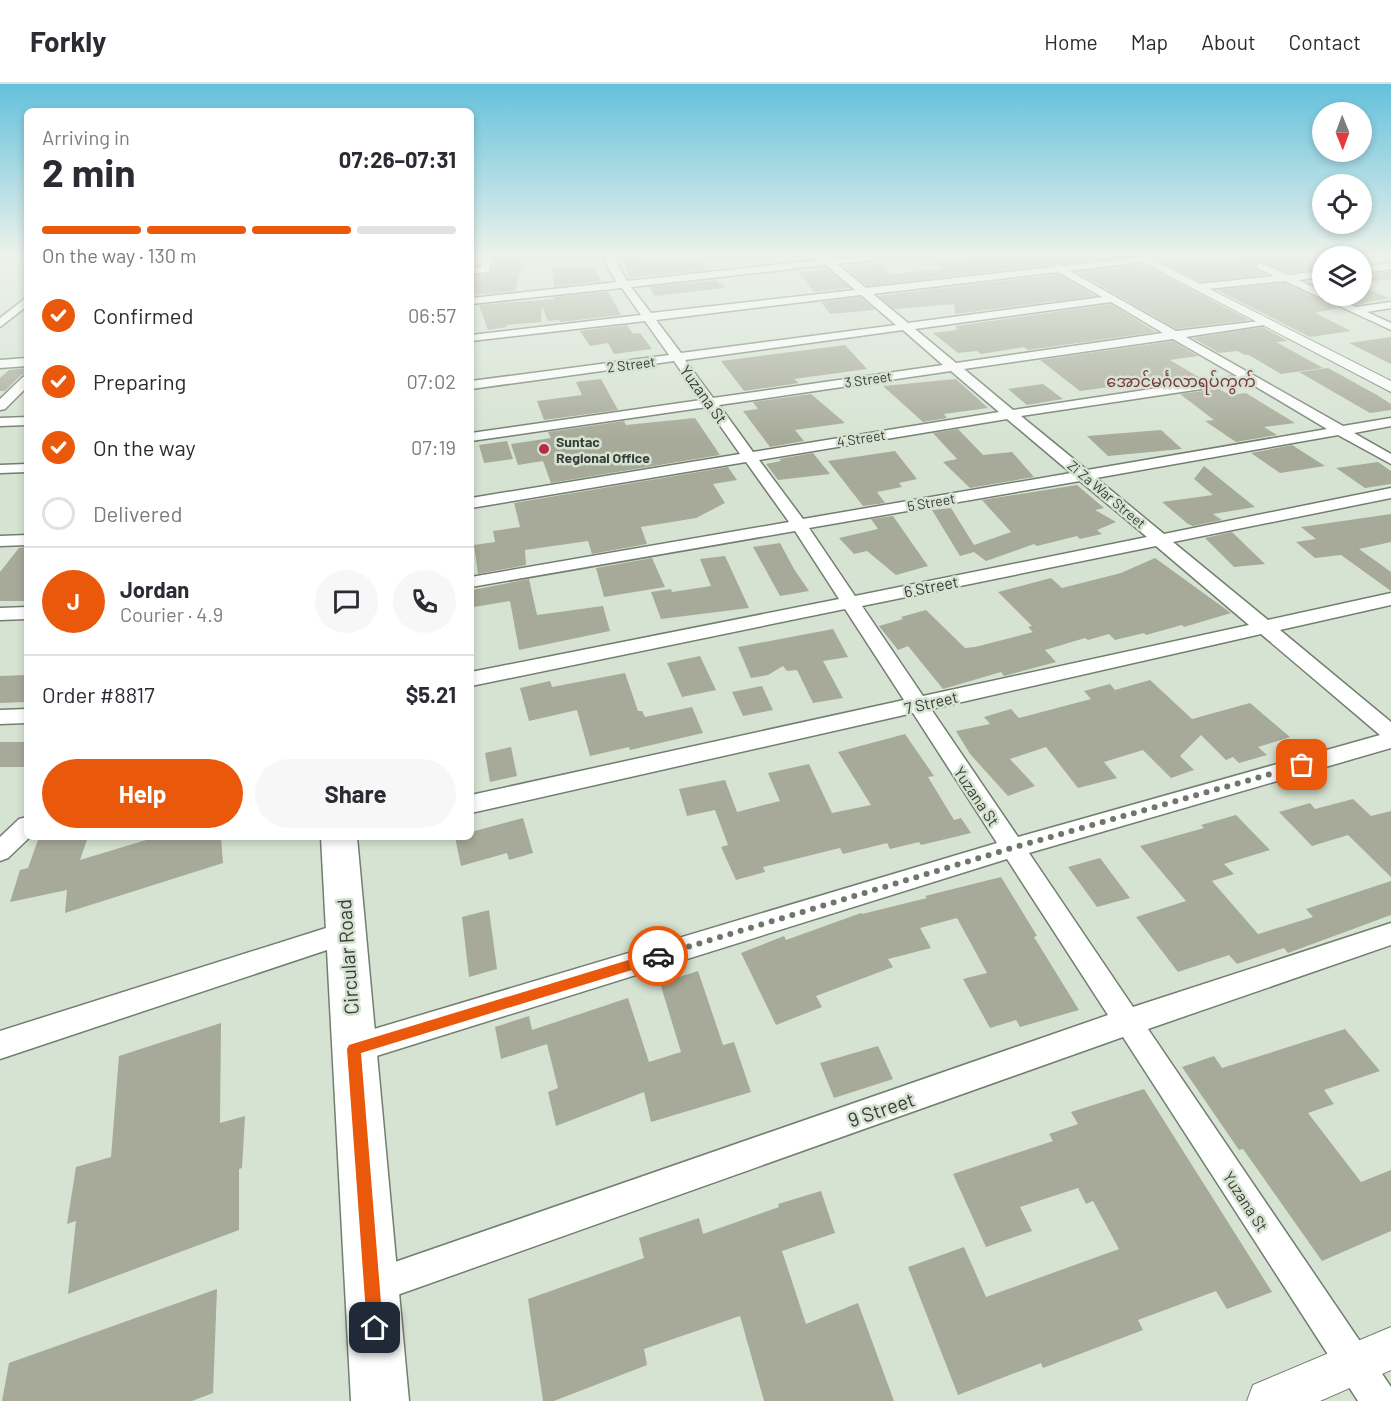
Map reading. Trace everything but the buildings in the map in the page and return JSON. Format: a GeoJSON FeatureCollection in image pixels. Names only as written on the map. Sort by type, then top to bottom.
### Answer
{"type":"FeatureCollection","features":[{"type":"Feature","properties":{"kind":"main road","name":"Circular Road"},"geometry":{"type":"LineString","coordinates":[[339,840],[372,1287],[371,1398]]}},
{"type":"Feature","properties":{"kind":"street"},"geometry":{"type":"LineString","coordinates":[[474,338],[636,318]]}},
{"type":"Feature","properties":{"kind":"street","name":"Yuzana St"},"geometry":{"type":"LineString","coordinates":[[649,318],[799,525],[1128,1023],[1372,1356],[1379,1401]]}},
{"type":"Feature","properties":{"kind":"street","name":"Zi Za War Street"},"geometry":{"type":"LineString","coordinates":[[896,318],[1391,733]]}},
{"type":"Feature","properties":{"kind":"street","name":"2 Street"},"geometry":{"type":"LineString","coordinates":[[474,385],[969,318]]}},
{"type":"Feature","properties":{"kind":"street"},"geometry":{"type":"LineString","coordinates":[[1146,318],[1391,459]]}},
{"type":"Feature","properties":{"kind":"street"},"geometry":{"type":"LineString","coordinates":[[1257,318],[1391,387]]}},
{"type":"Feature","properties":{"kind":"street"},"geometry":{"type":"LineString","coordinates":[[1373,318],[1391,327]]}},
{"type":"Feature","properties":{"kind":"street","name":"3 Street"},"geometry":{"type":"LineString","coordinates":[[474,437],[1264,322]]}},
{"type":"Feature","properties":{"kind":"street"},"geometry":{"type":"LineString","coordinates":[[0,364],[24,362]]}},
{"type":"Feature","properties":{"kind":"street","name":"4 Street"},"geometry":{"type":"LineString","coordinates":[[474,503],[1010,414],[1252,378]]}},
{"type":"Feature","properties":{"kind":"street"},"geometry":{"type":"LineString","coordinates":[[0,406],[24,383]]}},
{"type":"Feature","properties":{"kind":"street"},"geometry":{"type":"LineString","coordinates":[[1,424],[24,421]]}},
{"type":"Feature","properties":{"kind":"street","name":"5 Street"},"geometry":{"type":"LineString","coordinates":[[474,581],[1391,422]]}},
{"type":"Feature","properties":{"kind":"street"},"geometry":{"type":"LineString","coordinates":[[0,469],[24,468]]}},
{"type":"Feature","properties":{"kind":"street","name":"6 Street"},"geometry":{"type":"LineString","coordinates":[[474,678],[1391,493]]}},
{"type":"Feature","properties":{"kind":"street"},"geometry":{"type":"LineString","coordinates":[[0,541],[24,540]]}},
{"type":"Feature","properties":{"kind":"street","name":"7 Street"},"geometry":{"type":"LineString","coordinates":[[474,803],[1391,599]]}},
{"type":"Feature","properties":{"kind":"street"},"geometry":{"type":"LineString","coordinates":[[0,614],[24,613]]}},
{"type":"Feature","properties":{"kind":"street"},"geometry":{"type":"LineString","coordinates":[[0,717],[24,716]]}},
{"type":"Feature","properties":{"kind":"street"},"geometry":{"type":"LineString","coordinates":[[354,1049],[1012,848],[1391,740]]}},
{"type":"Feature","properties":{"kind":"street"},"geometry":{"type":"LineString","coordinates":[[0,851],[24,829]]}},
{"type":"Feature","properties":{"kind":"street"},"geometry":{"type":"LineString","coordinates":[[0,1045],[345,933]]}},
{"type":"Feature","properties":{"kind":"street","name":"9 Street"},"geometry":{"type":"LineString","coordinates":[[372,1287],[1128,1023],[1391,934]]}},
{"type":"Feature","properties":{"kind":"street"},"geometry":{"type":"LineString","coordinates":[[1269,1401],[1372,1356]]}},
{"type":"Feature","properties":{"kind":"way so far"},"geometry":{"type":"LineString","coordinates":[[658,956],[1012,848],[1302,765]]}},
{"type":"Feature","properties":{"kind":"place","name":"Suntac Regional Office"},"geometry":{"type":"Point","coordinates":[544,449]}},
{"type":"Feature","properties":{"kind":"district","name":"အောင်မင်္ဂလာရပ်ကွက်"},"geometry":{"type":"Point","coordinates":[1181,380]}},
{"type":"Feature","properties":{"kind":"route"},"geometry":{"type":"LineString","coordinates":[[375,1328],[354,1049],[658,956]]}}]}
